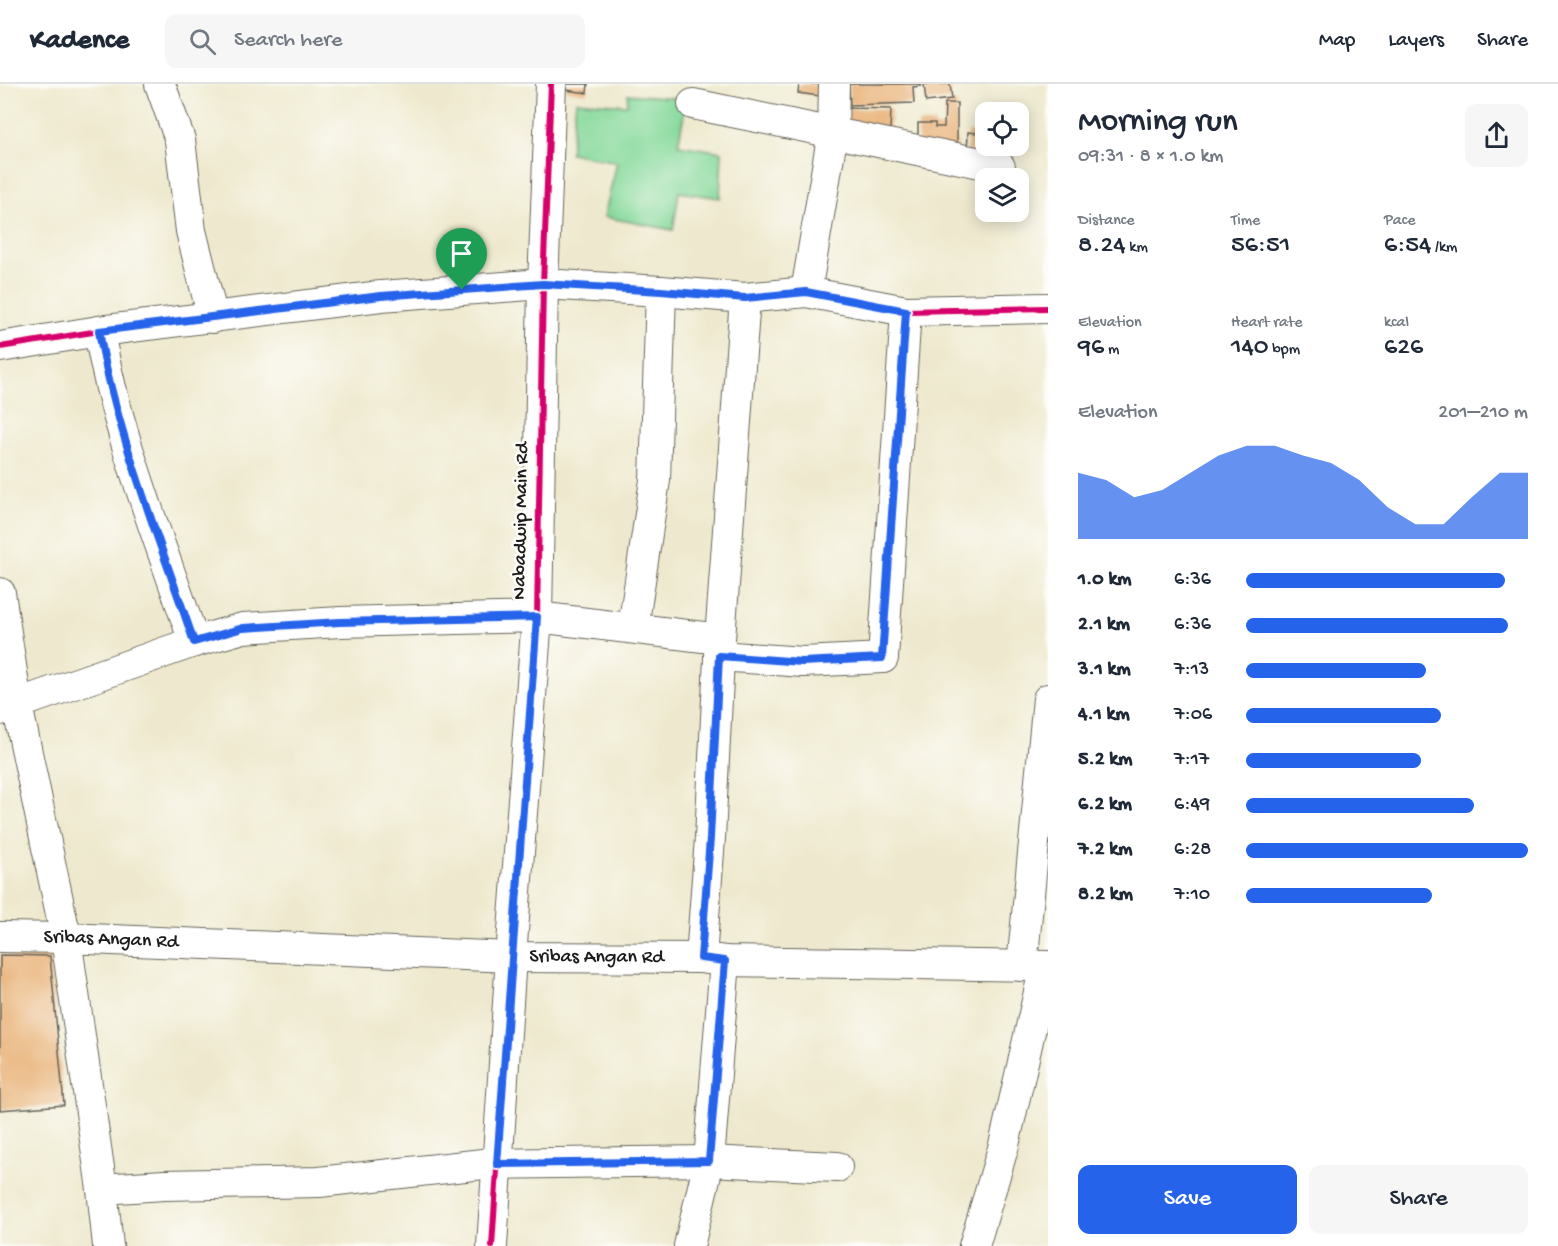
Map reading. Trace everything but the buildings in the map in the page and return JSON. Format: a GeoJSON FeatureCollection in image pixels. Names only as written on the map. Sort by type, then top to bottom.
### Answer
{"type":"FeatureCollection","features":[{"type":"Feature","properties":{"kind":"street"},"geometry":{"type":"LineString","coordinates":[[160,84],[180,140],[191,231],[213,318]]}},
{"type":"Feature","properties":{"kind":"street","name":"Nabadwip Main Rd"},"geometry":{"type":"LineString","coordinates":[[492,1246],[537,617],[543,284],[551,84]]}},
{"type":"Feature","properties":{"kind":"street"},"geometry":{"type":"LineString","coordinates":[[806,292],[833,132],[834,84]]}},
{"type":"Feature","properties":{"kind":"street"},"geometry":{"type":"LineString","coordinates":[[693,104],[1000,167]]}},
{"type":"Feature","properties":{"kind":"street"},"geometry":{"type":"LineString","coordinates":[[0,346],[99,331],[381,296],[543,284],[745,298],[806,292],[906,311],[1048,308]]}},
{"type":"Feature","properties":{"kind":"street"},"geometry":{"type":"LineString","coordinates":[[633,628],[655,480],[661,291]]}},
{"type":"Feature","properties":{"kind":"street"},"geometry":{"type":"LineString","coordinates":[[689,1246],[709,1161],[713,959],[710,838],[720,648],[745,298]]}},
{"type":"Feature","properties":{"kind":"street"},"geometry":{"type":"LineString","coordinates":[[8,708],[194,642],[243,628],[340,622],[537,617],[633,628],[720,648],[802,662],[882,658],[906,311]]}},
{"type":"Feature","properties":{"kind":"street"},"geometry":{"type":"LineString","coordinates":[[99,331],[106,371],[131,455],[194,642]]}},
{"type":"Feature","properties":{"kind":"street"},"geometry":{"type":"LineString","coordinates":[[0,593],[8,708],[66,938],[108,1246]]}},
{"type":"Feature","properties":{"kind":"street"},"geometry":{"type":"LineString","coordinates":[[974,1246],[1004,1145],[1038,966],[1048,699]]}},
{"type":"Feature","properties":{"kind":"street","name":"Sribas Angan Rd"},"geometry":{"type":"LineString","coordinates":[[0,938],[66,938],[511,957],[1038,966]]}},
{"type":"Feature","properties":{"kind":"street"},"geometry":{"type":"LineString","coordinates":[[102,1189],[164,1185],[319,1182],[497,1164],[709,1161],[837,1167]]}},
{"type":"Feature","properties":{"kind":"green space"},"geometry":{"type":"Polygon","coordinates":[[[628,94],[687,99],[678,145],[722,152],[720,198],[679,192],[673,230],[604,217],[617,162],[570,153],[576,101],[627,105],[628,94]]]}},
{"type":"Feature","properties":{"kind":"cycle path"},"geometry":{"type":"LineString","coordinates":[[492,1246],[537,617],[543,284],[551,84]]}},
{"type":"Feature","properties":{"kind":"cycle path"},"geometry":{"type":"LineString","coordinates":[[0,347],[99,331],[381,296],[543,284],[745,298],[806,292],[906,311],[1048,308]]}},
{"type":"Feature","properties":{"kind":"route"},"geometry":{"type":"LineString","coordinates":[[543,284],[745,298],[806,292],[906,311],[882,658],[802,662],[719,656],[710,838],[701,958],[725,961],[709,1161],[497,1164],[537,617],[340,622],[243,628],[194,642],[135,466],[106,371],[99,331],[381,296],[462,290],[543,284]]}}]}
